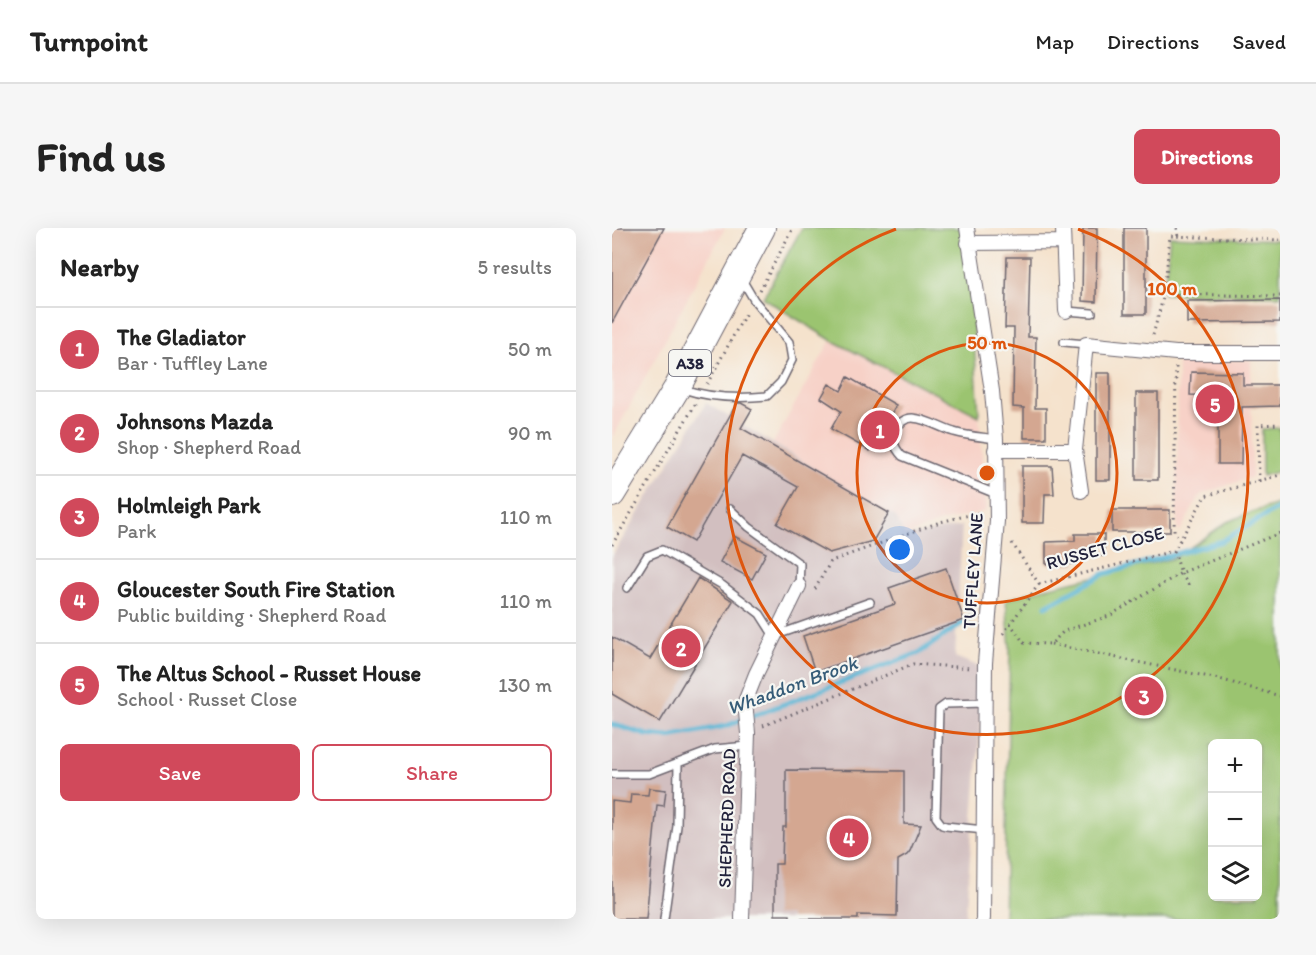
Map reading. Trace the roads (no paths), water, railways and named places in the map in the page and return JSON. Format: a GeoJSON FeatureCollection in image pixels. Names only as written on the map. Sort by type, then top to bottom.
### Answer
{"type":"FeatureCollection","features":[{"type":"Feature","properties":{"kind":"highway","name":"A38"},"geometry":{"type":"LineString","coordinates":[[612,494],[677,388],[762,228]]}},
{"type":"Feature","properties":{"kind":"street","name":"TUFFLEY LANE"},"geometry":{"type":"LineString","coordinates":[[967,228],[992,391],[996,445],[996,515],[985,666],[983,919]]}},
{"type":"Feature","properties":{"kind":"street"},"geometry":{"type":"LineString","coordinates":[[1063,228],[1066,311]]}},
{"type":"Feature","properties":{"kind":"street"},"geometry":{"type":"LineString","coordinates":[[968,243],[1062,242]]}},
{"type":"Feature","properties":{"kind":"street"},"geometry":{"type":"LineString","coordinates":[[1080,491],[1075,450],[1086,344],[1176,353],[1280,353]]}},
{"type":"Feature","properties":{"kind":"street"},"geometry":{"type":"LineString","coordinates":[[996,445],[1075,450]]}},
{"type":"Feature","properties":{"kind":"street","name":"SHEPHERD ROAD"},"geometry":{"type":"LineString","coordinates":[[742,919],[748,739],[745,702],[799,586]]}},
{"type":"Feature","properties":{"kind":"lane"},"geometry":{"type":"LineString","coordinates":[[677,388],[701,395],[744,398],[767,396],[781,382],[792,360],[789,342],[754,300],[738,272]]}},
{"type":"Feature","properties":{"kind":"lane"},"geometry":{"type":"LineString","coordinates":[[1066,311],[1092,313]]}},
{"type":"Feature","properties":{"kind":"lane"},"geometry":{"type":"LineString","coordinates":[[1064,342],[1086,344]]}},
{"type":"Feature","properties":{"kind":"lane"},"geometry":{"type":"LineString","coordinates":[[996,445],[911,417],[903,419],[899,424],[894,441],[895,448],[902,456],[996,494]]}},
{"type":"Feature","properties":{"kind":"lane"},"geometry":{"type":"LineString","coordinates":[[730,510],[749,527],[800,564],[799,586]]}},
{"type":"Feature","properties":{"kind":"lane"},"geometry":{"type":"LineString","coordinates":[[627,588],[647,556],[662,550],[722,585],[760,614],[774,636],[870,602]]}},
{"type":"Feature","properties":{"kind":"lane"},"geometry":{"type":"LineString","coordinates":[[984,830],[942,825],[936,817],[939,710],[946,704],[985,703]]}},
{"type":"Feature","properties":{"kind":"lane"},"geometry":{"type":"LineString","coordinates":[[612,774],[649,774],[715,748],[748,739]]}},
{"type":"Feature","properties":{"kind":"lane"},"geometry":{"type":"LineString","coordinates":[[664,919],[676,834],[678,764]]}},
{"type":"Feature","properties":{"kind":"waterway","name":"Whaddon Brook"},"geometry":{"type":"LineString","coordinates":[[1046,606],[1104,574],[1222,541],[1280,507]]}},
{"type":"Feature","properties":{"kind":"waterway","name":"Whaddon Brook"},"geometry":{"type":"LineString","coordinates":[[612,724],[647,735],[668,737],[726,726],[919,653],[971,617]]}},
{"type":"Feature","properties":{"kind":"place","name":"The Altus School - Russet House"},"geometry":{"type":"Point","coordinates":[1215,404]}},
{"type":"Feature","properties":{"kind":"place","name":"The Gladiator"},"geometry":{"type":"Point","coordinates":[880,430]}},
{"type":"Feature","properties":{"kind":"place","name":"Johnsons Mazda"},"geometry":{"type":"Point","coordinates":[681,648]}},
{"type":"Feature","properties":{"kind":"place","name":"Holmleigh Park"},"geometry":{"type":"Point","coordinates":[1144,696]}},
{"type":"Feature","properties":{"kind":"place","name":"Gloucester South Fire Station"},"geometry":{"type":"Point","coordinates":[849,838]}}]}
